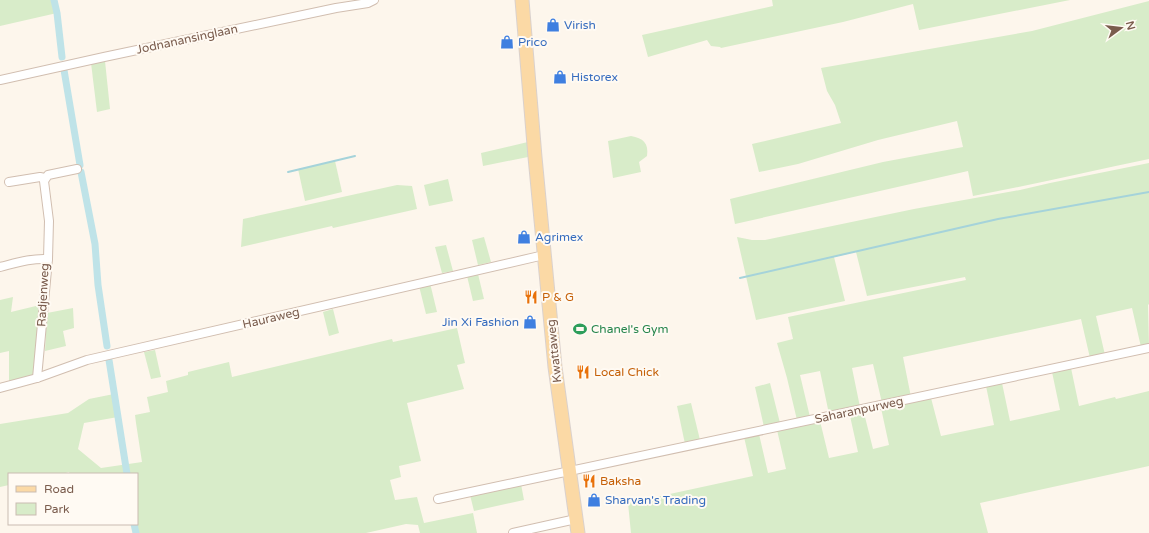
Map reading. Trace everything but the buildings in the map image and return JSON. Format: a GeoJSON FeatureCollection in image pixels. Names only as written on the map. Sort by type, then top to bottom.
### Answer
{"type":"FeatureCollection","features":[{"type":"Feature","properties":{"kind":"main road","name":"Kwattaweg"},"geometry":{"type":"LineString","coordinates":[[522,0],[555,367],[578,533]]}},
{"type":"Feature","properties":{"kind":"street","name":"Jodnanansinglaan"},"geometry":{"type":"LineString","coordinates":[[0,80],[336,8],[368,3],[374,0]]}},
{"type":"Feature","properties":{"kind":"street"},"geometry":{"type":"LineString","coordinates":[[48,259],[49,221],[44,181],[48,174],[77,169]]}},
{"type":"Feature","properties":{"kind":"street"},"geometry":{"type":"LineString","coordinates":[[9,182],[40,177],[45,178]]}},
{"type":"Feature","properties":{"kind":"street","name":"Hauraweg"},"geometry":{"type":"LineString","coordinates":[[0,388],[37,378],[87,360],[544,255]]}},
{"type":"Feature","properties":{"kind":"street","name":"Radjenweg"},"geometry":{"type":"LineString","coordinates":[[0,267],[40,258],[48,259],[37,378]]}},
{"type":"Feature","properties":{"kind":"street","name":"Saharanpurweg"},"geometry":{"type":"LineString","coordinates":[[438,499],[1149,348]]}},
{"type":"Feature","properties":{"kind":"street"},"geometry":{"type":"LineString","coordinates":[[513,533],[576,519]]}},
{"type":"Feature","properties":{"kind":"green space"},"geometry":{"type":"Polygon","coordinates":[[[0,0],[54,0],[57,13],[0,26],[0,0]]]}},
{"type":"Feature","properties":{"kind":"green space"},"geometry":{"type":"Polygon","coordinates":[[[772,0],[1070,0],[919,30],[913,4],[843,22],[721,48],[711,46],[707,40],[648,57],[642,35],[773,6],[772,0]]]}},
{"type":"Feature","properties":{"kind":"green space"},"geometry":{"type":"Polygon","coordinates":[[[1149,1],[1149,159],[973,196],[968,171],[735,224],[730,199],[883,162],[963,147],[957,121],[878,140],[798,164],[759,172],[752,144],[841,123],[835,105],[827,91],[821,68],[1032,31],[1149,1]]]}},
{"type":"Feature","properties":{"kind":"green space"},"geometry":{"type":"Polygon","coordinates":[[[105,61],[110,109],[97,112],[91,63],[105,61]]]}},
{"type":"Feature","properties":{"kind":"green space"},"geometry":{"type":"Polygon","coordinates":[[[631,136],[639,138],[646,144],[647,156],[639,162],[641,172],[613,178],[608,141],[631,136]]]}},
{"type":"Feature","properties":{"kind":"green space"},"geometry":{"type":"Polygon","coordinates":[[[532,141],[533,156],[483,166],[481,153],[532,141]]]}},
{"type":"Feature","properties":{"kind":"green space"},"geometry":{"type":"Polygon","coordinates":[[[335,161],[342,192],[305,201],[298,169],[335,161]]]}},
{"type":"Feature","properties":{"kind":"green space"},"geometry":{"type":"Polygon","coordinates":[[[1149,163],[1149,346],[1141,347],[1132,308],[1096,316],[1105,355],[1090,358],[1081,319],[903,357],[911,397],[882,403],[873,364],[852,368],[860,407],[829,414],[820,371],[800,375],[810,417],[797,420],[777,343],[793,339],[788,317],[966,280],[965,277],[867,296],[856,252],[834,257],[845,301],[756,320],[737,237],[752,240],[765,240],[1149,163]]]}},
{"type":"Feature","properties":{"kind":"green space"},"geometry":{"type":"Polygon","coordinates":[[[448,179],[453,201],[429,206],[424,185],[448,179]]]}},
{"type":"Feature","properties":{"kind":"green space"},"geometry":{"type":"Polygon","coordinates":[[[397,185],[412,186],[417,209],[333,228],[332,226],[241,247],[243,219],[397,185]]]}},
{"type":"Feature","properties":{"kind":"green space"},"geometry":{"type":"Polygon","coordinates":[[[484,237],[491,262],[478,265],[472,240],[484,237]]]}},
{"type":"Feature","properties":{"kind":"green space"},"geometry":{"type":"Polygon","coordinates":[[[446,245],[453,271],[442,273],[435,247],[446,245]]]}},
{"type":"Feature","properties":{"kind":"green space"},"geometry":{"type":"Polygon","coordinates":[[[478,274],[484,299],[473,301],[467,276],[478,274]]]}},
{"type":"Feature","properties":{"kind":"green space"},"geometry":{"type":"Polygon","coordinates":[[[430,283],[437,312],[426,314],[419,286],[430,283]]]}},
{"type":"Feature","properties":{"kind":"green space"},"geometry":{"type":"Polygon","coordinates":[[[13,297],[11,312],[40,305],[34,376],[9,382],[9,351],[0,353],[0,300],[13,297]]]}},
{"type":"Feature","properties":{"kind":"green space"},"geometry":{"type":"Polygon","coordinates":[[[73,308],[74,328],[63,331],[66,346],[45,351],[47,313],[73,308]]]}},
{"type":"Feature","properties":{"kind":"green space"},"geometry":{"type":"Polygon","coordinates":[[[333,309],[339,333],[329,336],[323,312],[333,309]]]}},
{"type":"Feature","properties":{"kind":"green space"},"geometry":{"type":"Polygon","coordinates":[[[457,328],[465,363],[457,365],[464,389],[407,403],[421,461],[399,466],[401,477],[390,480],[395,500],[417,497],[424,523],[473,513],[477,533],[420,533],[418,525],[406,524],[366,533],[136,533],[134,525],[138,525],[138,473],[8,473],[8,485],[0,487],[0,424],[68,413],[89,399],[114,394],[118,417],[84,423],[78,449],[101,468],[142,462],[135,415],[150,412],[147,397],[168,392],[166,381],[188,375],[188,372],[229,362],[232,377],[392,339],[393,342],[457,328]]]}},
{"type":"Feature","properties":{"kind":"green space"},"geometry":{"type":"Polygon","coordinates":[[[155,350],[161,377],[151,379],[144,352],[155,350]]]}},
{"type":"Feature","properties":{"kind":"green space"},"geometry":{"type":"Polygon","coordinates":[[[1071,368],[1079,406],[1115,397],[1116,399],[1149,391],[1149,466],[980,503],[988,533],[631,533],[628,503],[753,476],[744,437],[759,434],[768,473],[786,469],[777,430],[820,421],[829,458],[858,452],[850,416],[864,413],[873,449],[889,445],[881,408],[931,398],[941,436],[994,425],[986,386],[1002,383],[1010,421],[1060,410],[1052,372],[1071,368]]]}},
{"type":"Feature","properties":{"kind":"green space"},"geometry":{"type":"Polygon","coordinates":[[[770,383],[780,423],[764,427],[755,387],[770,383]]]}},
{"type":"Feature","properties":{"kind":"green space"},"geometry":{"type":"Polygon","coordinates":[[[691,403],[700,440],[685,444],[677,406],[691,403]]]}},
{"type":"Feature","properties":{"kind":"green space"},"geometry":{"type":"Polygon","coordinates":[[[521,484],[524,500],[474,511],[470,495],[521,484]]]}},
{"type":"Feature","properties":{"kind":"waterway"},"geometry":{"type":"LineString","coordinates":[[54,0],[62,57]]}},
{"type":"Feature","properties":{"kind":"waterway"},"geometry":{"type":"LineString","coordinates":[[64,70],[80,165]]}},
{"type":"Feature","properties":{"kind":"waterway"},"geometry":{"type":"LineString","coordinates":[[288,172],[355,156]]}},
{"type":"Feature","properties":{"kind":"waterway"},"geometry":{"type":"LineString","coordinates":[[81,172],[95,244],[98,285],[107,346]]}},
{"type":"Feature","properties":{"kind":"waterway"},"geometry":{"type":"LineString","coordinates":[[740,278],[998,219],[1149,192]]}},
{"type":"Feature","properties":{"kind":"waterway"},"geometry":{"type":"LineString","coordinates":[[109,360],[127,473]]}},
{"type":"Feature","properties":{"kind":"waterway"},"geometry":{"type":"LineString","coordinates":[[134,525],[136,533]]}},
{"type":"Feature","properties":{"kind":"place","name":"Virish"},"geometry":{"type":"Point","coordinates":[553,25]}},
{"type":"Feature","properties":{"kind":"place","name":"Prico"},"geometry":{"type":"Point","coordinates":[507,42]}},
{"type":"Feature","properties":{"kind":"place","name":"Historex"},"geometry":{"type":"Point","coordinates":[560,77]}},
{"type":"Feature","properties":{"kind":"place","name":"Agrimex"},"geometry":{"type":"Point","coordinates":[524,237]}},
{"type":"Feature","properties":{"kind":"place","name":"P & G"},"geometry":{"type":"Point","coordinates":[531,297]}},
{"type":"Feature","properties":{"kind":"place","name":"Jin Xi Fashion"},"geometry":{"type":"Point","coordinates":[530,322]}},
{"type":"Feature","properties":{"kind":"place","name":"Chanel's Gym"},"geometry":{"type":"Point","coordinates":[580,329]}},
{"type":"Feature","properties":{"kind":"place","name":"Local Chick"},"geometry":{"type":"Point","coordinates":[583,372]}},
{"type":"Feature","properties":{"kind":"place","name":"Baksha"},"geometry":{"type":"Point","coordinates":[589,481]}},
{"type":"Feature","properties":{"kind":"place","name":"Sharvan's Trading"},"geometry":{"type":"Point","coordinates":[594,500]}}]}
